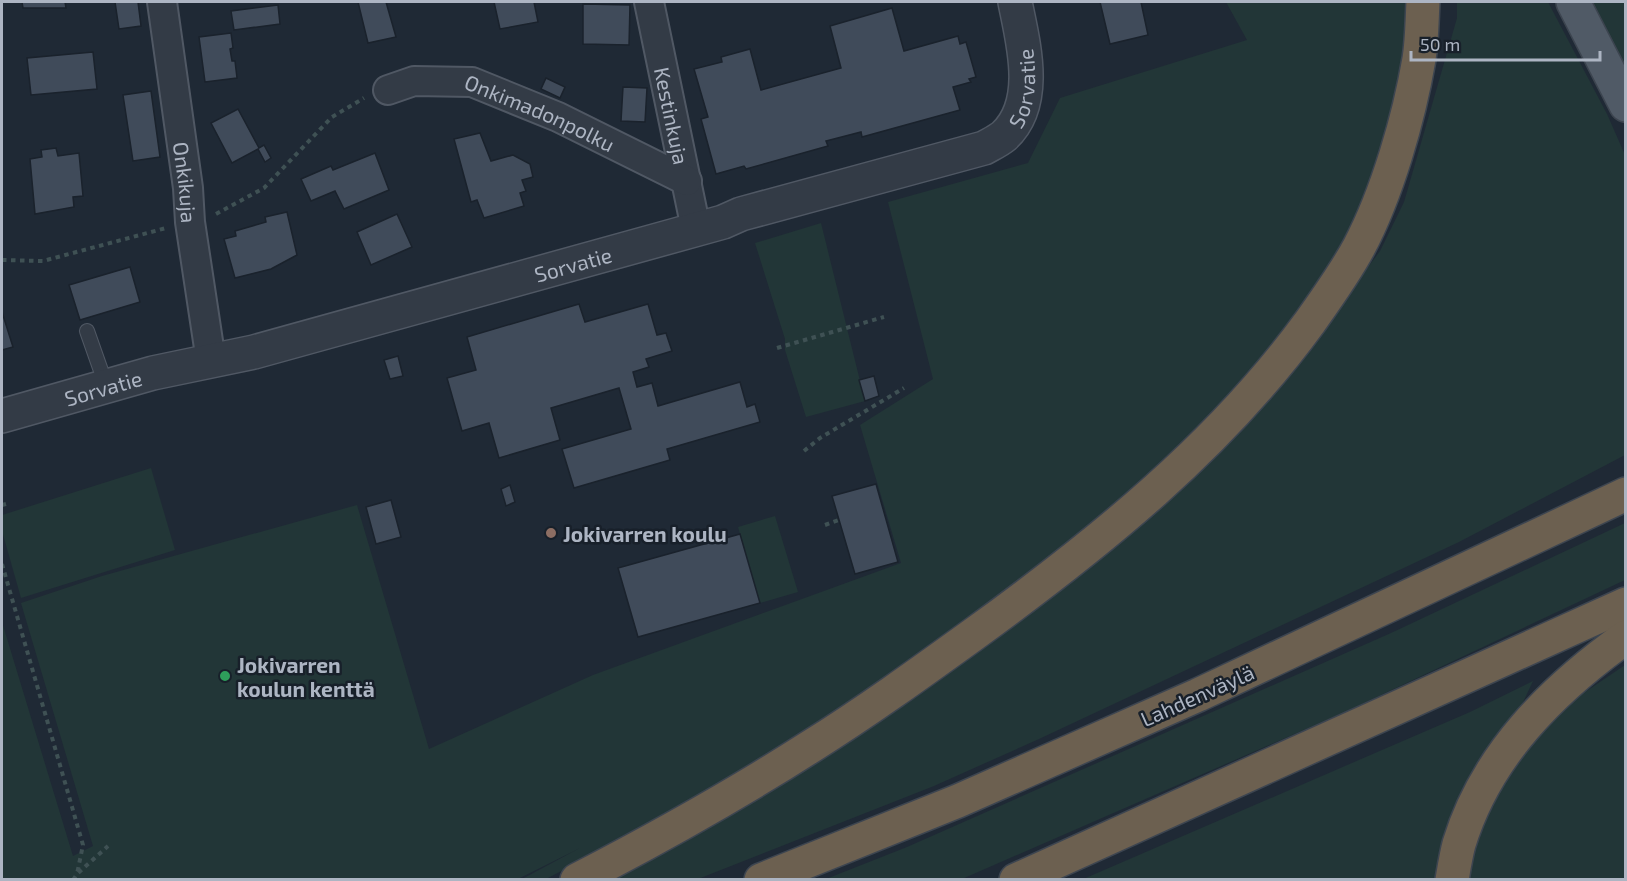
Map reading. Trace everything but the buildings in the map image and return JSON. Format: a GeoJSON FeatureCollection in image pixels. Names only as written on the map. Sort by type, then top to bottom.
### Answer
{"type":"FeatureCollection","features":[{"type":"Feature","properties":{"kind":"highway"},"geometry":{"type":"LineString","coordinates":[[577,879],[701,812],[811,747],[924,670],[1020,601],[1098,540],[1167,481],[1226,424],[1280,363],[1326,299],[1359,247],[1385,187],[1404,128],[1420,57],[1423,2]]}},
{"type":"Feature","properties":{"kind":"highway","name":"Lahdenväylä"},"geometry":{"type":"LineString","coordinates":[[761,879],[958,801],[1198,695],[1626,494]]}},
{"type":"Feature","properties":{"kind":"highway"},"geometry":{"type":"LineString","coordinates":[[1016,879],[1626,604]]}},
{"type":"Feature","properties":{"kind":"highway"},"geometry":{"type":"LineString","coordinates":[[1452,879],[1459,845],[1473,806],[1501,755],[1529,720],[1573,678],[1626,637]]}},
{"type":"Feature","properties":{"kind":"main road"},"geometry":{"type":"LineString","coordinates":[[1573,2],[1626,105]]}},
{"type":"Feature","properties":{"kind":"street","name":"Onkikuja"},"geometry":{"type":"LineString","coordinates":[[162,2],[188,188],[190,222],[211,361]]}},
{"type":"Feature","properties":{"kind":"street","name":"Kestinkuja"},"geometry":{"type":"LineString","coordinates":[[650,2],[696,229]]}},
{"type":"Feature","properties":{"kind":"street","name":"Sorvatie"},"geometry":{"type":"LineString","coordinates":[[2,416],[106,385],[254,352],[696,229],[741,214],[984,148],[1005,135],[1014,124],[1020,111],[1026,79],[1026,59],[1015,2]]}},
{"type":"Feature","properties":{"kind":"street","name":"Onkimadonpolku"},"geometry":{"type":"LineString","coordinates":[[388,90],[414,81],[472,82],[558,117],[687,181]]}},
{"type":"Feature","properties":{"kind":"lane"},"geometry":{"type":"LineString","coordinates":[[87,331],[106,385]]}},
{"type":"Feature","properties":{"kind":"path"},"geometry":{"type":"LineString","coordinates":[[777,348],[884,317]]}},
{"type":"Feature","properties":{"kind":"path"},"geometry":{"type":"LineString","coordinates":[[804,452],[820,438],[904,388]]}},
{"type":"Feature","properties":{"kind":"path"},"geometry":{"type":"LineString","coordinates":[[825,525],[839,520]]}},
{"type":"Feature","properties":{"kind":"path"},"geometry":{"type":"LineString","coordinates":[[2,564],[83,845],[77,874]]}},
{"type":"Feature","properties":{"kind":"path"},"geometry":{"type":"LineString","coordinates":[[73,879],[108,846]]}},
{"type":"Feature","properties":{"kind":"green space"},"geometry":{"type":"Polygon","coordinates":[[[1226,2],[1412,2],[1402,72],[1386,144],[1364,202],[1315,291],[1225,406],[1131,492],[1031,574],[879,686],[779,751],[640,830],[546,879],[522,879],[580,848],[518,879],[2,879],[2,622],[73,856],[93,846],[21,603],[102,576],[357,505],[429,749],[593,675],[901,563],[860,425],[933,379],[888,202],[1028,163],[1060,98],[1247,40],[1226,2]]]}},
{"type":"Feature","properties":{"kind":"green space"},"geometry":{"type":"Polygon","coordinates":[[[1457,2],[1548,2],[1607,114],[1625,155],[1625,455],[1459,542],[934,786],[698,879],[603,880],[1045,600],[1297,361],[1380,251],[1404,202],[1457,18],[1457,2]]]}},
{"type":"Feature","properties":{"kind":"green space"},"geometry":{"type":"Polygon","coordinates":[[[1592,2],[1625,2],[1625,67],[1592,2]]]}},
{"type":"Feature","properties":{"kind":"green space"},"geometry":{"type":"Polygon","coordinates":[[[821,223],[865,401],[806,417],[755,243],[821,223]]]}},
{"type":"Feature","properties":{"kind":"green space"},"geometry":{"type":"Polygon","coordinates":[[[151,468],[175,550],[21,598],[2,531],[2,515],[151,468]]]}},
{"type":"Feature","properties":{"kind":"green space"},"geometry":{"type":"Polygon","coordinates":[[[775,516],[798,592],[760,603],[738,527],[775,516]]]}},
{"type":"Feature","properties":{"kind":"green space"},"geometry":{"type":"Polygon","coordinates":[[[1625,523],[1625,580],[1345,712],[962,879],[826,879],[907,847],[1391,633],[1625,523]]]}},
{"type":"Feature","properties":{"kind":"green space"},"geometry":{"type":"Polygon","coordinates":[[[1625,665],[1625,879],[1465,880],[1484,816],[1524,755],[1560,709],[1625,665]]]}},
{"type":"Feature","properties":{"kind":"green space"},"geometry":{"type":"Polygon","coordinates":[[[1533,681],[1441,879],[1081,880],[1470,712],[1533,681]]]}},
{"type":"Feature","properties":{"kind":"place","name":"Jokivarren koulu"},"geometry":{"type":"Point","coordinates":[551,533]}},
{"type":"Feature","properties":{"kind":"place","name":"Jokivarren koulun kenttä"},"geometry":{"type":"Point","coordinates":[225,676]}}]}
